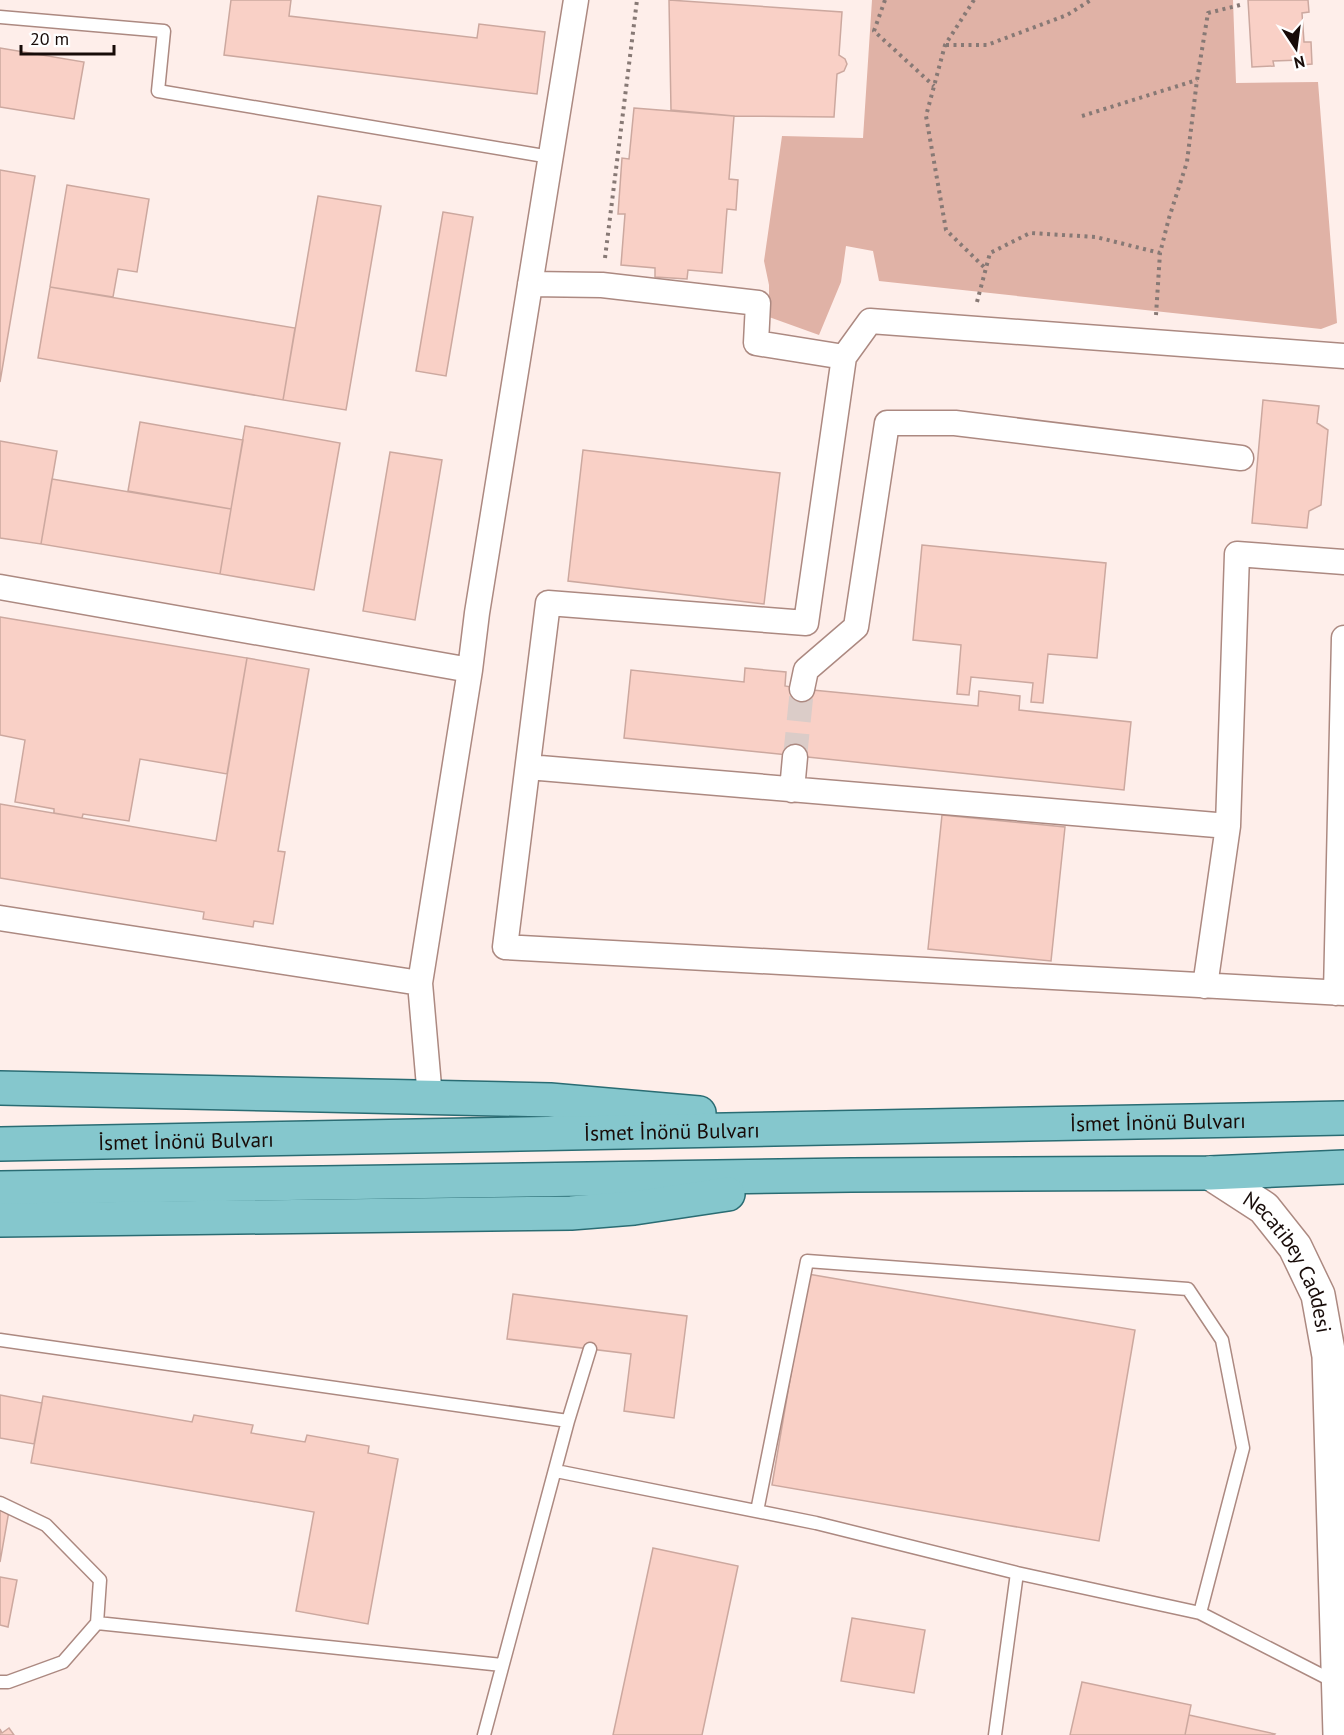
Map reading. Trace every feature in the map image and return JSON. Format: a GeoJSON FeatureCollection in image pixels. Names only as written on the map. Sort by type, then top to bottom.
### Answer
{"type":"FeatureCollection","features":[{"type":"Feature","properties":{"kind":"main road"},"geometry":{"type":"LineString","coordinates":[[0,1088],[550,1100],[853,1129]]}},
{"type":"Feature","properties":{"kind":"main road","name":"İsmet İnönü Bulvarı"},"geometry":{"type":"LineString","coordinates":[[0,1144],[1344,1118]]}},
{"type":"Feature","properties":{"kind":"main road"},"geometry":{"type":"LineString","coordinates":[[0,1188],[851,1175],[1210,1173],[1344,1167]]}},
{"type":"Feature","properties":{"kind":"main road","name":"Necatibey Caddesi"},"geometry":{"type":"LineString","coordinates":[[1210,1173],[1264,1208],[1295,1247],[1318,1295],[1329,1356],[1340,1735]]}},
{"type":"Feature","properties":{"kind":"main road"},"geometry":{"type":"LineString","coordinates":[[0,1220],[571,1213],[634,1208],[851,1175]]}},
{"type":"Feature","properties":{"kind":"street"},"geometry":{"type":"LineString","coordinates":[[430,1098],[420,983],[576,0]]}},
{"type":"Feature","properties":{"kind":"street"},"geometry":{"type":"LineString","coordinates":[[530,284],[602,285],[758,303],[756,343],[844,357]]}},
{"type":"Feature","properties":{"kind":"street"},"geometry":{"type":"LineString","coordinates":[[1344,356],[870,321],[844,357],[806,623],[548,603],[505,947],[1340,993],[1344,638]]}},
{"type":"Feature","properties":{"kind":"street"},"geometry":{"type":"LineString","coordinates":[[802,689],[806,670],[856,627],[887,423],[955,423],[1242,458]]}},
{"type":"Feature","properties":{"kind":"street"},"geometry":{"type":"LineString","coordinates":[[1205,986],[1228,826],[1237,554],[1344,562]]}},
{"type":"Feature","properties":{"kind":"street"},"geometry":{"type":"LineString","coordinates":[[0,587],[470,670]]}},
{"type":"Feature","properties":{"kind":"street"},"geometry":{"type":"LineString","coordinates":[[792,790],[795,757]]}},
{"type":"Feature","properties":{"kind":"street"},"geometry":{"type":"LineString","coordinates":[[528,768],[1228,826]]}},
{"type":"Feature","properties":{"kind":"street"},"geometry":{"type":"LineString","coordinates":[[0,918],[420,983]]}},
{"type":"Feature","properties":{"kind":"lane"},"geometry":{"type":"LineString","coordinates":[[0,17],[164,31],[158,91],[550,157]]}},
{"type":"Feature","properties":{"kind":"lane"},"geometry":{"type":"LineString","coordinates":[[758,1511],[807,1261],[1188,1289],[1222,1340],[1243,1448],[1200,1613]]}},
{"type":"Feature","properties":{"kind":"lane"},"geometry":{"type":"LineString","coordinates":[[0,1340],[568,1421]]}},
{"type":"Feature","properties":{"kind":"lane"},"geometry":{"type":"LineString","coordinates":[[484,1735],[568,1421],[590,1349]]}},
{"type":"Feature","properties":{"kind":"lane"},"geometry":{"type":"LineString","coordinates":[[556,1471],[827,1526],[1017,1573],[1200,1613],[1339,1684]]}},
{"type":"Feature","properties":{"kind":"lane"},"geometry":{"type":"LineString","coordinates":[[0,1503],[46,1525],[100,1580],[98,1623],[63,1662],[8,1682],[0,1682]]}},
{"type":"Feature","properties":{"kind":"lane"},"geometry":{"type":"LineString","coordinates":[[995,1735],[1017,1573]]}},
{"type":"Feature","properties":{"kind":"lane"},"geometry":{"type":"LineString","coordinates":[[98,1623],[502,1665]]}},
{"type":"Feature","properties":{"kind":"path"},"geometry":{"type":"LineString","coordinates":[[602,285],[637,0]]}},
{"type":"Feature","properties":{"kind":"path"},"geometry":{"type":"LineString","coordinates":[[885,0],[874,31],[934,86]]}},
{"type":"Feature","properties":{"kind":"path"},"geometry":{"type":"LineString","coordinates":[[974,0],[945,45],[926,116],[946,230],[986,269]]}},
{"type":"Feature","properties":{"kind":"path"},"geometry":{"type":"LineString","coordinates":[[945,45],[987,45],[1067,15],[1091,0]]}},
{"type":"Feature","properties":{"kind":"path"},"geometry":{"type":"LineString","coordinates":[[1155,342],[1160,253],[1187,162],[1208,14],[1240,5]]}},
{"type":"Feature","properties":{"kind":"path"},"geometry":{"type":"LineString","coordinates":[[1082,116],[1197,80]]}},
{"type":"Feature","properties":{"kind":"path"},"geometry":{"type":"LineString","coordinates":[[971,328],[990,253],[1030,233],[1096,237],[1160,253]]}},
{"type":"Feature","properties":{"kind":"shaded area"},"geometry":{"type":"Polygon","coordinates":[[[872,0],[1233,0],[1236,83],[1318,82],[1337,323],[1321,329],[879,281],[873,251],[846,246],[841,282],[819,335],[769,317],[769,285],[764,261],[782,136],[863,138],[872,0]]]}},
{"type":"Feature","properties":{"kind":"building"},"geometry":{"type":"Polygon","coordinates":[[[231,0],[291,0],[289,16],[477,38],[479,24],[545,32],[537,94],[224,55],[231,0]]]}},
{"type":"Feature","properties":{"kind":"building"},"geometry":{"type":"Polygon","coordinates":[[[669,0],[842,12],[839,55],[845,59],[847,64],[844,71],[837,74],[834,117],[734,116],[671,110],[669,0]]]}},
{"type":"Feature","properties":{"kind":"building"},"geometry":{"type":"Polygon","coordinates":[[[1248,0],[1308,0],[1309,12],[1302,13],[1304,42],[1311,42],[1312,64],[1301,65],[1301,60],[1273,61],[1274,66],[1252,67],[1248,0]]]}},
{"type":"Feature","properties":{"kind":"building"},"geometry":{"type":"Polygon","coordinates":[[[0,48],[84,62],[74,119],[0,107],[0,48]]]}},
{"type":"Feature","properties":{"kind":"building"},"geometry":{"type":"Polygon","coordinates":[[[634,108],[734,116],[729,179],[738,180],[736,210],[727,209],[722,273],[688,270],[687,279],[655,277],[655,268],[621,265],[625,214],[618,214],[622,158],[629,159],[634,108]]]}},
{"type":"Feature","properties":{"kind":"building"},"geometry":{"type":"Polygon","coordinates":[[[0,170],[35,176],[0,382],[0,170]]]}},
{"type":"Feature","properties":{"kind":"building"},"geometry":{"type":"Polygon","coordinates":[[[67,185],[149,199],[137,272],[118,269],[113,297],[50,287],[67,185]]]}},
{"type":"Feature","properties":{"kind":"building"},"geometry":{"type":"Polygon","coordinates":[[[318,196],[381,206],[346,410],[283,400],[318,196]]]}},
{"type":"Feature","properties":{"kind":"building"},"geometry":{"type":"Polygon","coordinates":[[[443,212],[473,217],[446,376],[416,371],[443,212]]]}},
{"type":"Feature","properties":{"kind":"building"},"geometry":{"type":"Polygon","coordinates":[[[50,287],[295,328],[283,400],[38,358],[50,287]]]}},
{"type":"Feature","properties":{"kind":"building"},"geometry":{"type":"Polygon","coordinates":[[[1263,400],[1319,406],[1317,423],[1328,430],[1321,505],[1309,511],[1307,528],[1252,523],[1263,400]]]}},
{"type":"Feature","properties":{"kind":"building"},"geometry":{"type":"Polygon","coordinates":[[[140,422],[243,440],[231,509],[128,491],[140,422]]]}},
{"type":"Feature","properties":{"kind":"building"},"geometry":{"type":"Polygon","coordinates":[[[245,426],[340,443],[314,590],[220,574],[245,426]]]}},
{"type":"Feature","properties":{"kind":"building"},"geometry":{"type":"Polygon","coordinates":[[[0,441],[57,451],[41,544],[0,538],[0,441]]]}},
{"type":"Feature","properties":{"kind":"building"},"geometry":{"type":"Polygon","coordinates":[[[583,450],[780,473],[764,604],[568,581],[583,450]]]}},
{"type":"Feature","properties":{"kind":"building"},"geometry":{"type":"Polygon","coordinates":[[[390,452],[442,460],[415,620],[363,611],[390,452]]]}},
{"type":"Feature","properties":{"kind":"building"},"geometry":{"type":"Polygon","coordinates":[[[52,479],[231,509],[220,574],[41,544],[52,479]]]}},
{"type":"Feature","properties":{"kind":"building"},"geometry":{"type":"Polygon","coordinates":[[[922,545],[1106,563],[1097,658],[1048,654],[1043,703],[1031,702],[1033,683],[971,677],[969,695],[957,694],[961,645],[913,640],[922,545]]]}},
{"type":"Feature","properties":{"kind":"building"},"geometry":{"type":"Polygon","coordinates":[[[0,617],[247,658],[227,774],[140,759],[129,821],[83,814],[82,818],[54,813],[54,809],[15,802],[25,740],[0,735],[0,617]]]}},
{"type":"Feature","properties":{"kind":"building"},"geometry":{"type":"Polygon","coordinates":[[[247,658],[309,669],[278,851],[285,852],[273,924],[254,921],[253,927],[203,919],[204,912],[0,878],[0,804],[216,841],[247,658]]]}},
{"type":"Feature","properties":{"kind":"building"},"geometry":{"type":"Polygon","coordinates":[[[745,668],[786,672],[785,686],[802,689],[978,706],[979,691],[1020,696],[1019,710],[1131,722],[1124,790],[624,738],[631,670],[744,682],[745,668]]]}},
{"type":"Feature","properties":{"kind":"building"},"geometry":{"type":"Polygon","coordinates":[[[942,815],[1065,827],[1051,961],[928,949],[942,815]]]}},
{"type":"Feature","properties":{"kind":"building"},"geometry":{"type":"Polygon","coordinates":[[[808,1274],[1135,1330],[1099,1541],[772,1485],[808,1274]]]}},
{"type":"Feature","properties":{"kind":"building"},"geometry":{"type":"Polygon","coordinates":[[[513,1294],[687,1316],[674,1418],[624,1411],[631,1354],[507,1339],[513,1294]]]}},
{"type":"Feature","properties":{"kind":"building"},"geometry":{"type":"Polygon","coordinates":[[[0,1395],[42,1403],[34,1444],[0,1438],[0,1395]]]}},
{"type":"Feature","properties":{"kind":"building"},"geometry":{"type":"Polygon","coordinates":[[[43,1396],[192,1422],[194,1415],[253,1425],[251,1433],[305,1442],[307,1435],[369,1446],[368,1453],[398,1459],[368,1624],[296,1611],[314,1512],[31,1463],[43,1396]]]}},
{"type":"Feature","properties":{"kind":"building"},"geometry":{"type":"Polygon","coordinates":[[[0,1510],[9,1511],[0,1562],[0,1510]]]}},
{"type":"Feature","properties":{"kind":"building"},"geometry":{"type":"Polygon","coordinates":[[[653,1548],[738,1566],[702,1735],[613,1735],[653,1548]]]}},
{"type":"Feature","properties":{"kind":"building"},"geometry":{"type":"Polygon","coordinates":[[[0,1577],[17,1580],[8,1627],[0,1625],[0,1577]]]}},
{"type":"Feature","properties":{"kind":"building"},"geometry":{"type":"Polygon","coordinates":[[[852,1618],[925,1630],[914,1693],[841,1681],[852,1618]]]}},
{"type":"Feature","properties":{"kind":"building"},"geometry":{"type":"Polygon","coordinates":[[[1082,1682],[1191,1705],[1185,1735],[1070,1735],[1082,1682]]]}},
{"type":"Feature","properties":{"kind":"building"},"geometry":{"type":"Polygon","coordinates":[[[1189,1715],[1275,1734],[1185,1735],[1189,1715]]]}},
{"type":"Feature","properties":{"kind":"building"},"geometry":{"type":"Polygon","coordinates":[[[9,1728],[14,1735],[0,1735],[0,1729],[2,1733],[9,1728]]]}},
{"type":"Feature","properties":{"kind":"tunnel"},"geometry":{"type":"LineString","coordinates":[[795,757],[802,689]]}}]}
